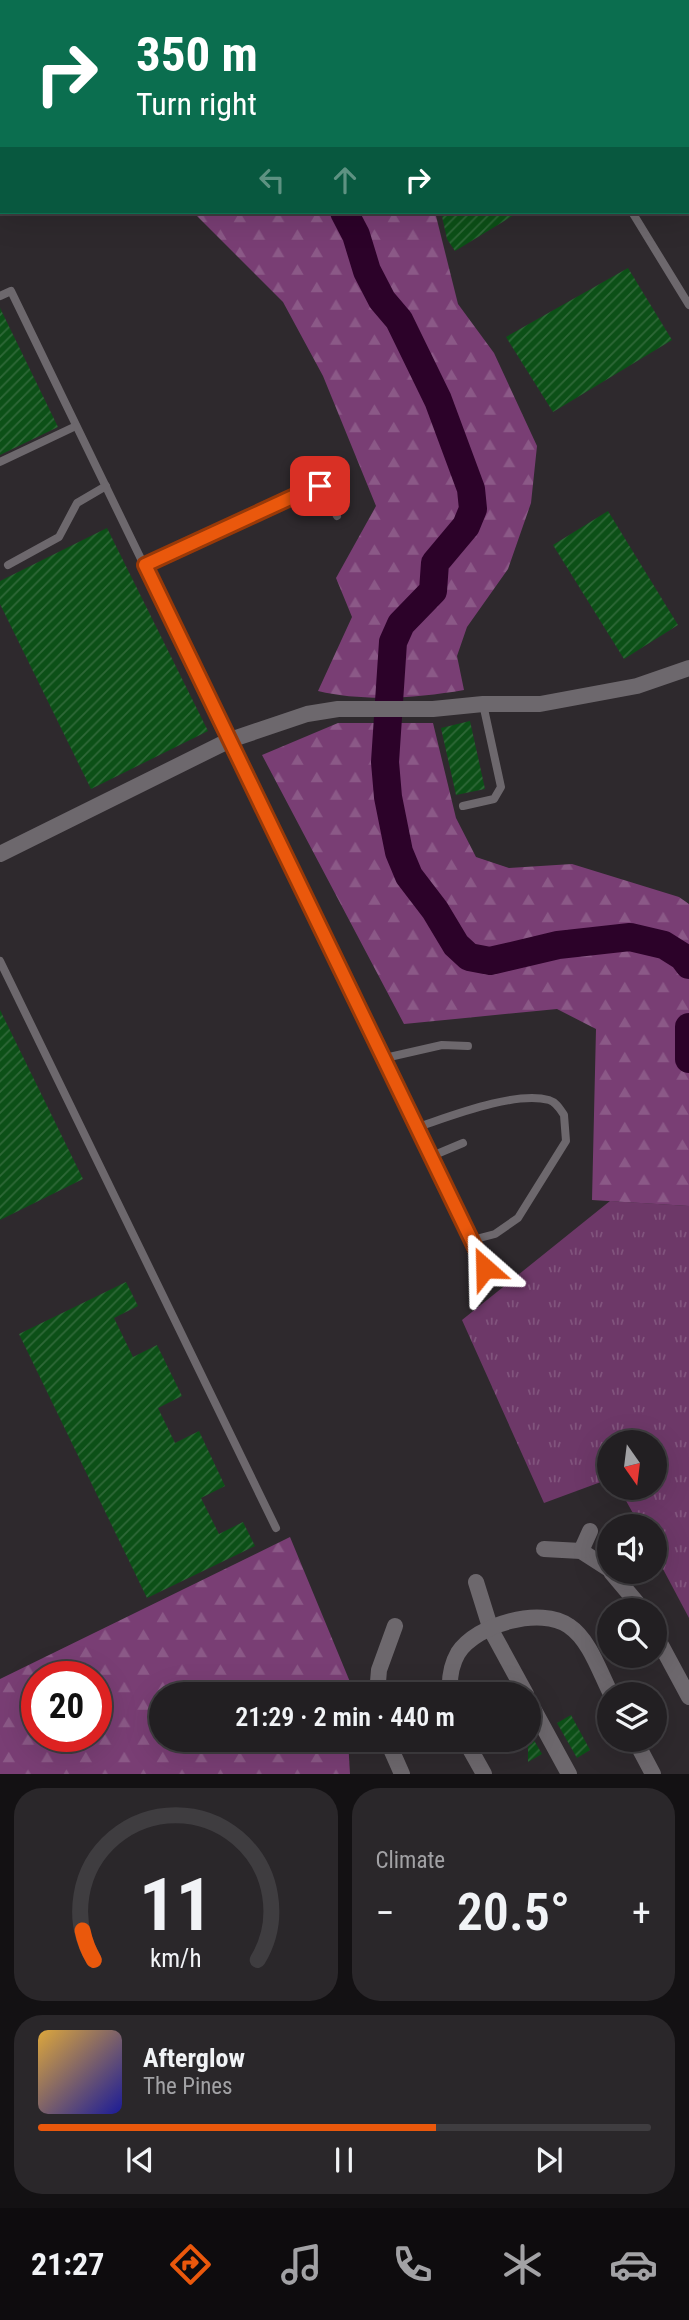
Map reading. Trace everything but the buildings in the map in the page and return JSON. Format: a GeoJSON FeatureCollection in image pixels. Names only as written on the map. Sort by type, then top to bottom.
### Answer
{"type":"FeatureCollection","features":[{"type":"Feature","properties":{"kind":"street"},"geometry":{"type":"LineString","coordinates":[[0,854],[230,740],[307,714],[338,709],[433,709],[483,704],[540,704],[636,686],[689,668]]}},
{"type":"Feature","properties":{"kind":"street"},"geometry":{"type":"LineString","coordinates":[[581,1551],[590,1531]]}},
{"type":"Feature","properties":{"kind":"street"},"geometry":{"type":"LineString","coordinates":[[544,1549],[581,1551],[597,1561]]}},
{"type":"Feature","properties":{"kind":"street"},"geometry":{"type":"LineString","coordinates":[[476,1582],[491,1630],[519,1682]]}},
{"type":"Feature","properties":{"kind":"street"},"geometry":{"type":"LineString","coordinates":[[621,1584],[632,1598]]}},
{"type":"Feature","properties":{"kind":"street"},"geometry":{"type":"LineString","coordinates":[[450,1682],[451,1667],[459,1651],[491,1630],[536,1615],[555,1618],[571,1627],[584,1642],[605,1682]]}},
{"type":"Feature","properties":{"kind":"street"},"geometry":{"type":"LineString","coordinates":[[378,1682],[379,1670],[395,1626]]}},
{"type":"Feature","properties":{"kind":"street"},"geometry":{"type":"LineString","coordinates":[[667,1656],[689,1697]]}},
{"type":"Feature","properties":{"kind":"street"},"geometry":{"type":"LineString","coordinates":[[541,1723],[569,1774]]}},
{"type":"Feature","properties":{"kind":"street"},"geometry":{"type":"LineString","coordinates":[[392,1752],[402,1774]]}},
{"type":"Feature","properties":{"kind":"street"},"geometry":{"type":"LineString","coordinates":[[472,1752],[484,1774]]}},
{"type":"Feature","properties":{"kind":"street"},"geometry":{"type":"LineString","coordinates":[[641,1752],[653,1774]]}},
{"type":"Feature","properties":{"kind":"lane"},"geometry":{"type":"LineString","coordinates":[[633,214],[689,304]]}},
{"type":"Feature","properties":{"kind":"lane"},"geometry":{"type":"LineString","coordinates":[[0,296],[11,291],[485,1268]]}},
{"type":"Feature","properties":{"kind":"lane"},"geometry":{"type":"LineString","coordinates":[[0,463],[76,426]]}},
{"type":"Feature","properties":{"kind":"lane"},"geometry":{"type":"LineString","coordinates":[[8,565],[59,537],[77,503],[106,486]]}},
{"type":"Feature","properties":{"kind":"lane"},"geometry":{"type":"LineString","coordinates":[[145,565],[316,486],[324,489],[337,516]]}},
{"type":"Feature","properties":{"kind":"lane"},"geometry":{"type":"LineString","coordinates":[[463,806],[494,799],[501,787],[483,704]]}},
{"type":"Feature","properties":{"kind":"lane"},"geometry":{"type":"LineString","coordinates":[[0,961],[276,1528]]}},
{"type":"Feature","properties":{"kind":"lane"},"geometry":{"type":"LineString","coordinates":[[385,1058],[442,1045],[468,1046]]}},
{"type":"Feature","properties":{"kind":"lane"},"geometry":{"type":"LineString","coordinates":[[418,1127],[492,1105],[532,1099],[549,1100],[565,1115],[566,1141],[518,1218],[495,1234],[472,1240]]}},
{"type":"Feature","properties":{"kind":"lane"},"geometry":{"type":"LineString","coordinates":[[432,1156],[463,1143]]}},
{"type":"Feature","properties":{"kind":"green space"},"geometry":{"type":"Polygon","coordinates":[[[195,214],[436,214],[458,304],[494,353],[537,446],[531,503],[508,569],[467,627],[457,656],[464,690],[391,698],[354,697],[318,691],[352,617],[336,578],[376,506],[323,376],[283,302],[195,214]]]}},
{"type":"Feature","properties":{"kind":"green space"},"geometry":{"type":"Polygon","coordinates":[[[338,723],[433,723],[456,818],[476,857],[509,868],[572,864],[679,897],[689,904],[689,1206],[592,1200],[596,1029],[557,1009],[404,1024],[262,755],[338,723]]]}},
{"type":"Feature","properties":{"kind":"green space"},"geometry":{"type":"Polygon","coordinates":[[[610,1201],[689,1206],[689,1618],[667,1577],[667,1514],[633,1514],[626,1500],[667,1500],[667,1430],[597,1430],[597,1483],[544,1503],[462,1320],[610,1201]]]}},
{"type":"Feature","properties":{"kind":"green space"},"geometry":{"type":"Polygon","coordinates":[[[290,1537],[350,1682],[149,1682],[149,1752],[349,1752],[350,1774],[0,1774],[0,1679],[21,1669],[21,1752],[112,1752],[112,1661],[37,1661],[290,1537]]]}},
{"type":"Feature","properties":{"kind":"waterway"},"geometry":{"type":"LineString","coordinates":[[345,214],[356,235],[367,271],[382,300],[399,320],[438,400],[471,489],[473,509],[466,526],[435,563],[433,591],[401,624],[393,642],[385,762],[388,797],[399,852],[409,876],[435,910],[456,945],[469,957],[490,961],[558,945],[630,937],[664,945],[683,957],[689,965]]}},
{"type":"Feature","properties":{"kind":"waterway"},"geometry":{"type":"LineString","coordinates":[[689,1027],[689,1059]]}},
{"type":"Feature","properties":{"kind":"route"},"geometry":{"type":"LineString","coordinates":[[320,486],[145,565],[485,1268]]}}]}
